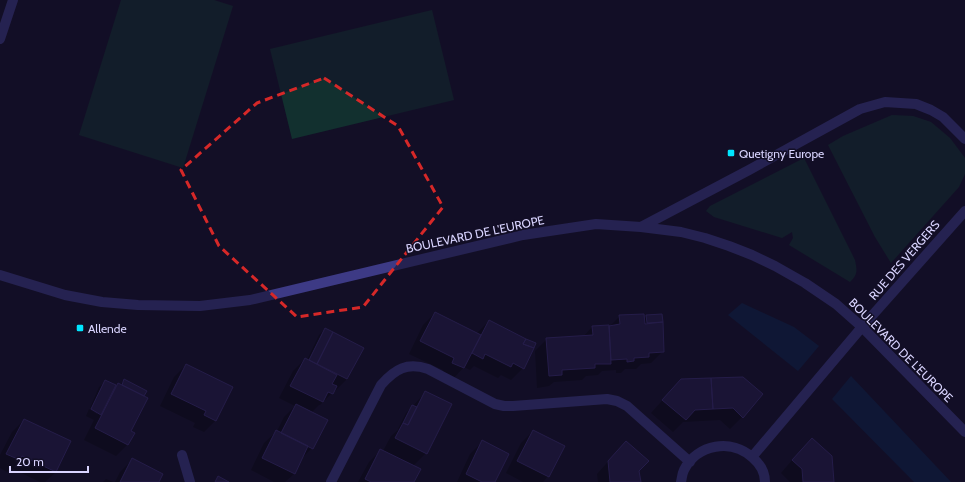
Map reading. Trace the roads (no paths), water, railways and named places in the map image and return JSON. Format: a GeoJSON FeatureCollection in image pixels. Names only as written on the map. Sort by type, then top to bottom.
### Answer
{"type":"FeatureCollection","features":[{"type":"Feature","properties":{"kind":"street"},"geometry":{"type":"LineString","coordinates":[[0,39],[13,0]]}},
{"type":"Feature","properties":{"kind":"street"},"geometry":{"type":"LineString","coordinates":[[641,227],[755,167],[860,109],[885,102],[916,104],[931,110],[943,117],[965,139]]}},
{"type":"Feature","properties":{"kind":"street","name":"RUE DES VERGERS"},"geometry":{"type":"LineString","coordinates":[[752,457],[862,327],[965,211]]}},
{"type":"Feature","properties":{"kind":"street","name":"BOULEVARD DE L'EUROPE"},"geometry":{"type":"LineString","coordinates":[[0,275],[65,295],[102,302],[138,306],[200,306],[250,300],[523,235],[596,224],[641,227],[681,232],[729,246],[775,266],[836,304],[862,327],[965,432]]}},
{"type":"Feature","properties":{"kind":"street"},"geometry":{"type":"LineString","coordinates":[[331,482],[381,385],[392,374],[406,366],[428,369],[495,404],[504,406],[607,399],[617,401],[627,406],[690,462]]}},
{"type":"Feature","properties":{"kind":"street"},"geometry":{"type":"LineString","coordinates":[[681,482],[684,470],[692,459],[701,451],[712,446],[724,445],[737,448],[748,453],[758,463],[765,476],[766,482]]}},
{"type":"Feature","properties":{"kind":"street"},"geometry":{"type":"LineString","coordinates":[[182,455],[190,482]]}},
{"type":"Feature","properties":{"kind":"water"},"geometry":{"type":"Polygon","coordinates":[[[742,303],[794,327],[819,346],[798,371],[728,315],[742,303]]]}},
{"type":"Feature","properties":{"kind":"water"},"geometry":{"type":"Polygon","coordinates":[[[851,376],[951,482],[914,482],[832,399],[851,376]]]}},
{"type":"Feature","properties":{"kind":"place","name":"Quetigny Europe"},"geometry":{"type":"Point","coordinates":[731,153]}},
{"type":"Feature","properties":{"kind":"place","name":"Allende"},"geometry":{"type":"Point","coordinates":[80,328]}}]}
